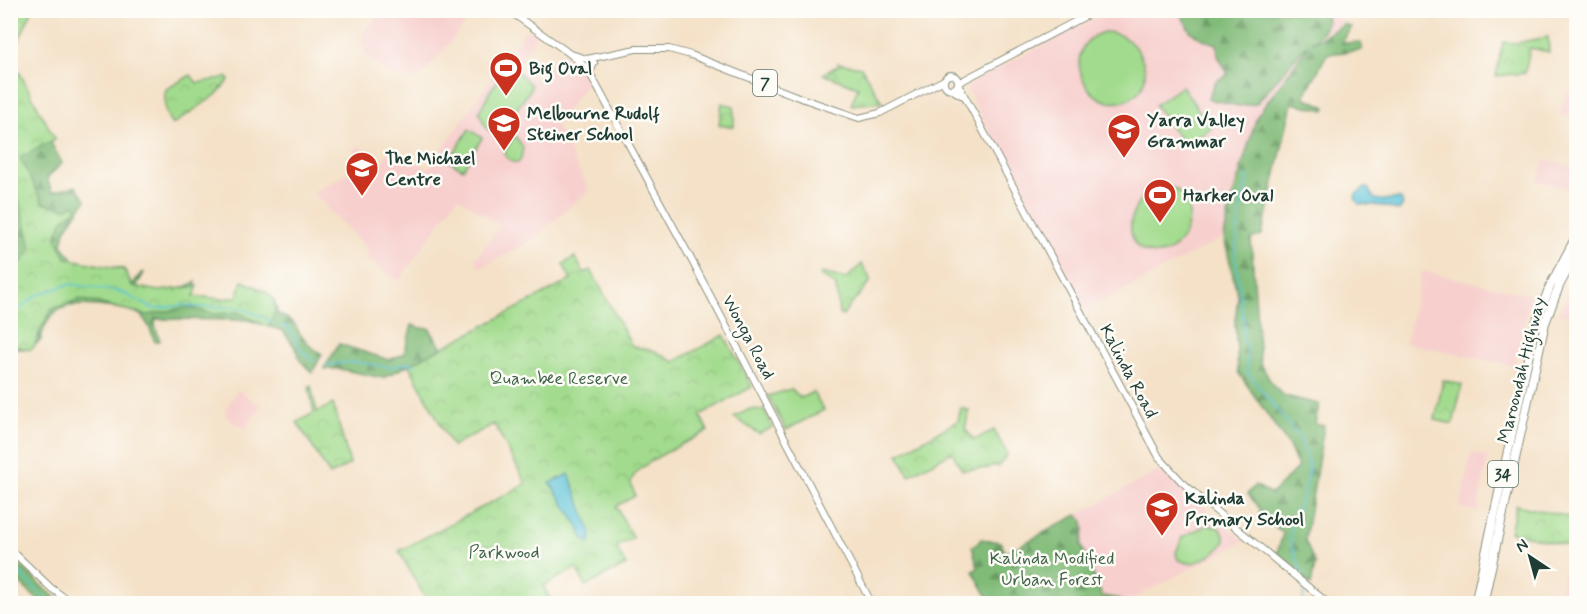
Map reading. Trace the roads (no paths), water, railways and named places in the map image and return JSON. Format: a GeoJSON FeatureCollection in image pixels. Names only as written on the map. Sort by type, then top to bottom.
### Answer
{"type":"FeatureCollection","features":[{"type":"Feature","properties":{"kind":"highway","name":"Maroondah Highway"},"geometry":{"type":"LineString","coordinates":[[1483,603],[1497,520],[1544,298],[1576,237]]}},
{"type":"Feature","properties":{"kind":"highway","name":"Maroondah Highway"},"geometry":{"type":"LineString","coordinates":[[1536,344],[1559,286],[1576,254]]}},
{"type":"Feature","properties":{"kind":"highway","name":"Maroondah Highway"},"geometry":{"type":"LineString","coordinates":[[1474,603],[1497,520]]}},
{"type":"Feature","properties":{"kind":"main road","name":"Wonga Road"},"geometry":{"type":"LineString","coordinates":[[508,10],[589,64],[597,86],[872,603]]}},
{"type":"Feature","properties":{"kind":"main road","name":"7"},"geometry":{"type":"LineString","coordinates":[[589,64],[622,51],[645,48],[678,51],[851,116],[866,118],[928,89],[947,85],[959,86],[972,74],[1097,10]]}},
{"type":"Feature","properties":{"kind":"main road","name":"7"},"geometry":{"type":"LineString","coordinates":[[947,85],[949,75],[972,74]]}},
{"type":"Feature","properties":{"kind":"main road","name":"Kalinda Road"},"geometry":{"type":"LineString","coordinates":[[955,75],[966,100],[1159,457],[1180,482],[1329,603]]}},
{"type":"Feature","properties":{"kind":"main road","name":"Kalinda Road"},"geometry":{"type":"LineString","coordinates":[[947,85],[966,100]]}},
{"type":"Feature","properties":{"kind":"main road"},"geometry":{"type":"LineString","coordinates":[[10,549],[51,588],[73,603]]}},
{"type":"Feature","properties":{"kind":"water"},"geometry":{"type":"Polygon","coordinates":[[[1368,188],[1373,197],[1377,199],[1401,199],[1402,207],[1399,211],[1383,206],[1359,204],[1355,198],[1356,194],[1368,188]]]}},
{"type":"Feature","properties":{"kind":"water"},"geometry":{"type":"Polygon","coordinates":[[[569,474],[591,532],[590,544],[584,540],[576,522],[550,483],[569,474]]]}},
{"type":"Feature","properties":{"kind":"waterway"},"geometry":{"type":"LineString","coordinates":[[771,10],[776,16]]}},
{"type":"Feature","properties":{"kind":"waterway"},"geometry":{"type":"LineString","coordinates":[[1248,175],[1239,218],[1235,256],[1244,326],[1243,339],[1247,348],[1247,372],[1300,439],[1307,458],[1309,469],[1303,495],[1291,523],[1290,541],[1303,575]]}},
{"type":"Feature","properties":{"kind":"waterway"},"geometry":{"type":"LineString","coordinates":[[10,316],[37,295],[70,284],[121,292],[154,309],[184,305],[233,307],[245,309],[272,322]]}},
{"type":"Feature","properties":{"kind":"waterway"},"geometry":{"type":"LineString","coordinates":[[281,325],[289,328],[302,351],[315,362]]}},
{"type":"Feature","properties":{"kind":"waterway"},"geometry":{"type":"LineString","coordinates":[[325,365],[355,362],[390,367],[409,363],[416,365]]}},
{"type":"Feature","properties":{"kind":"waterway"},"geometry":{"type":"LineString","coordinates":[[10,562],[52,604]]}},
{"type":"Feature","properties":{"kind":"waterway"},"geometry":{"type":"LineString","coordinates":[[1303,604],[1304,588]]}},
{"type":"Feature","properties":{"kind":"place","name":"Big Oval"},"geometry":{"type":"Point","coordinates":[506,97]}},
{"type":"Feature","properties":{"kind":"place","name":"Melbourne Rudolf Steiner School"},"geometry":{"type":"Point","coordinates":[504,152]}},
{"type":"Feature","properties":{"kind":"place","name":"Yarra Valley Grammar"},"geometry":{"type":"Point","coordinates":[1124,159]}},
{"type":"Feature","properties":{"kind":"place","name":"The Michael Centre"},"geometry":{"type":"Point","coordinates":[362,197]}},
{"type":"Feature","properties":{"kind":"place","name":"Harker Oval"},"geometry":{"type":"Point","coordinates":[1160,224]}},
{"type":"Feature","properties":{"kind":"place","name":"Kalinda Primary School"},"geometry":{"type":"Point","coordinates":[1162,537]}},
{"type":"Feature","properties":{"kind":"park label","name":"Quambee Reserve"},"geometry":{"type":"Point","coordinates":[559,378]}},
{"type":"Feature","properties":{"kind":"park label","name":"Parkwood"},"geometry":{"type":"Point","coordinates":[504,552]}},
{"type":"Feature","properties":{"kind":"park label","name":"Kalinda Modified Urban Forest"},"geometry":{"type":"Point","coordinates":[1052,568]}}]}
